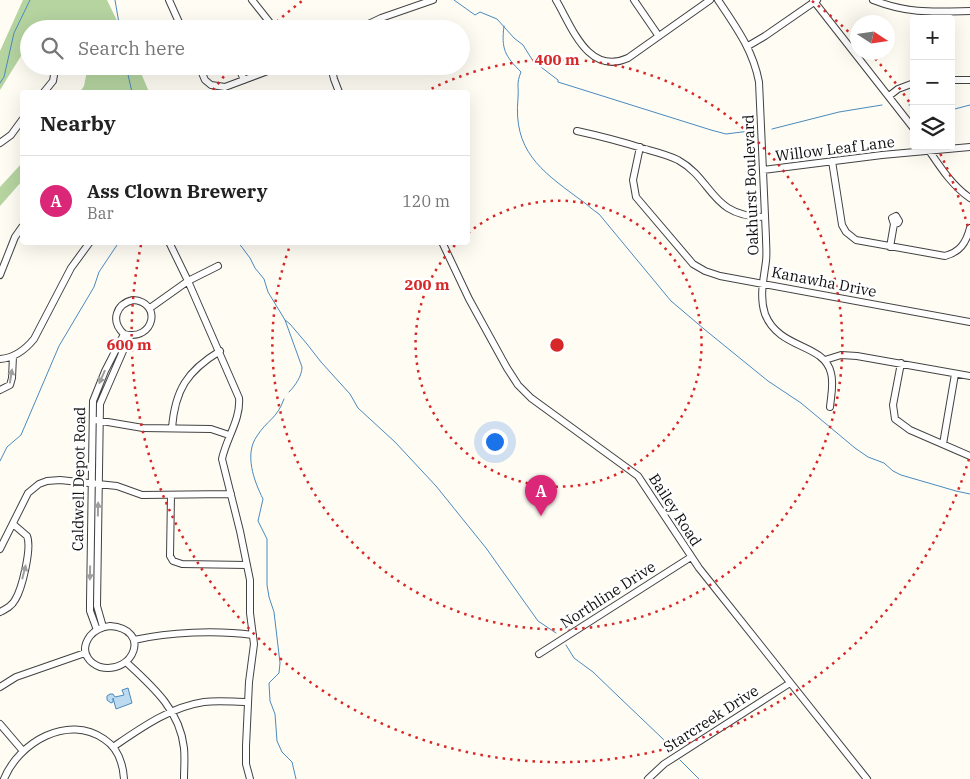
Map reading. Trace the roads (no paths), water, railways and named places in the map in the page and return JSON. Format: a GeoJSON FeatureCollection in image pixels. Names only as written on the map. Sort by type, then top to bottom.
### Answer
{"type":"FeatureCollection","features":[{"type":"Feature","properties":{"kind":"street"},"geometry":{"type":"LineString","coordinates":[[169,0],[178,20]]}},
{"type":"Feature","properties":{"kind":"street"},"geometry":{"type":"LineString","coordinates":[[252,0],[268,20]]}},
{"type":"Feature","properties":{"kind":"street"},"geometry":{"type":"LineString","coordinates":[[377,20],[433,0]]}},
{"type":"Feature","properties":{"kind":"street"},"geometry":{"type":"LineString","coordinates":[[556,0],[581,44],[598,60],[610,62],[621,61],[636,52],[710,0]]}},
{"type":"Feature","properties":{"kind":"street"},"geometry":{"type":"LineString","coordinates":[[634,0],[658,36]]}},
{"type":"Feature","properties":{"kind":"street","name":"Oakhurst Boulevard"},"geometry":{"type":"LineString","coordinates":[[718,0],[748,46],[756,66],[759,82],[766,260],[763,284],[766,315],[775,329],[786,339],[817,353],[825,360]]}},
{"type":"Feature","properties":{"kind":"street"},"geometry":{"type":"LineString","coordinates":[[748,46],[815,0],[910,124]]}},
{"type":"Feature","properties":{"kind":"street"},"geometry":{"type":"LineString","coordinates":[[877,1],[903,10],[936,15],[970,11]]}},
{"type":"Feature","properties":{"kind":"street"},"geometry":{"type":"LineString","coordinates":[[46,90],[53,81],[54,75]]}},
{"type":"Feature","properties":{"kind":"street"},"geometry":{"type":"LineString","coordinates":[[203,75],[211,85],[218,87],[225,87],[257,75]]}},
{"type":"Feature","properties":{"kind":"street"},"geometry":{"type":"LineString","coordinates":[[242,75],[244,80]]}},
{"type":"Feature","properties":{"kind":"street"},"geometry":{"type":"LineString","coordinates":[[333,75],[338,90]]}},
{"type":"Feature","properties":{"kind":"street"},"geometry":{"type":"LineString","coordinates":[[955,80],[970,80]]}},
{"type":"Feature","properties":{"kind":"street"},"geometry":{"type":"LineString","coordinates":[[889,96],[898,89],[910,84]]}},
{"type":"Feature","properties":{"kind":"street"},"geometry":{"type":"LineString","coordinates":[[0,143],[11,134],[20,123]]}},
{"type":"Feature","properties":{"kind":"street"},"geometry":{"type":"LineString","coordinates":[[577,131],[667,155],[684,164],[726,208],[752,216],[765,217]]}},
{"type":"Feature","properties":{"kind":"street","name":"Kanawha Drive"},"geometry":{"type":"LineString","coordinates":[[640,147],[633,180],[636,197],[657,220],[678,248],[693,264],[705,271],[720,276],[970,322]]}},
{"type":"Feature","properties":{"kind":"street","name":"Willow Leaf Lane"},"geometry":{"type":"LineString","coordinates":[[955,148],[970,147]]}},
{"type":"Feature","properties":{"kind":"street","name":"Willow Leaf Lane"},"geometry":{"type":"LineString","coordinates":[[763,170],[920,150]]}},
{"type":"Feature","properties":{"kind":"street"},"geometry":{"type":"LineString","coordinates":[[929,150],[948,178],[961,192],[970,198]]}},
{"type":"Feature","properties":{"kind":"street"},"geometry":{"type":"LineString","coordinates":[[832,161],[840,221],[844,229],[856,240],[937,255],[948,255],[956,252],[963,246],[970,228]]}},
{"type":"Feature","properties":{"kind":"street"},"geometry":{"type":"LineString","coordinates":[[890,247],[894,224]]}},
{"type":"Feature","properties":{"kind":"street"},"geometry":{"type":"LineString","coordinates":[[1,272],[15,237],[20,230]]}},
{"type":"Feature","properties":{"kind":"street"},"geometry":{"type":"LineString","coordinates":[[0,359],[13,356],[26,348],[34,338],[72,268],[88,245]]}},
{"type":"Feature","properties":{"kind":"street"},"geometry":{"type":"LineString","coordinates":[[170,245],[220,351],[239,398],[240,405],[222,459],[250,580],[250,613],[254,656],[248,702],[246,764],[250,779]]}},
{"type":"Feature","properties":{"kind":"street","name":"Bailey Road"},"geometry":{"type":"LineString","coordinates":[[443,245],[471,304],[518,385],[531,398],[638,476],[691,557],[867,779]]}},
{"type":"Feature","properties":{"kind":"street"},"geometry":{"type":"LineString","coordinates":[[150,308],[188,280],[218,266]]}},
{"type":"Feature","properties":{"kind":"street"},"geometry":{"type":"LineString","coordinates":[[134,300],[140,300],[150,308],[151,320],[149,326],[145,332],[138,336],[127,334],[118,325],[118,310],[121,305],[134,300]]}},
{"type":"Feature","properties":{"kind":"street","name":"Caldwell Depot Road"},"geometry":{"type":"LineString","coordinates":[[95,484],[93,401],[127,334]]}},
{"type":"Feature","properties":{"kind":"street","name":"Caldwell Depot Road"},"geometry":{"type":"LineString","coordinates":[[100,628],[90,611],[90,602],[100,404],[127,334]]}},
{"type":"Feature","properties":{"kind":"street"},"geometry":{"type":"LineString","coordinates":[[172,428],[173,412],[184,384],[202,362],[220,351]]}},
{"type":"Feature","properties":{"kind":"street"},"geometry":{"type":"LineString","coordinates":[[830,407],[832,379],[825,360],[846,355],[970,376]]}},
{"type":"Feature","properties":{"kind":"street"},"geometry":{"type":"LineString","coordinates":[[0,390],[10,385],[13,356]]}},
{"type":"Feature","properties":{"kind":"street"},"geometry":{"type":"LineString","coordinates":[[901,363],[893,405],[895,419],[902,425],[970,456]]}},
{"type":"Feature","properties":{"kind":"street"},"geometry":{"type":"LineString","coordinates":[[943,444],[955,374]]}},
{"type":"Feature","properties":{"kind":"street"},"geometry":{"type":"LineString","coordinates":[[92,420],[143,428],[211,429],[229,435]]}},
{"type":"Feature","properties":{"kind":"street"},"geometry":{"type":"LineString","coordinates":[[0,549],[28,493],[39,484],[60,480],[117,486],[142,494],[231,494]]}},
{"type":"Feature","properties":{"kind":"street"},"geometry":{"type":"LineString","coordinates":[[171,495],[170,556],[173,562],[182,564],[247,565]]}},
{"type":"Feature","properties":{"kind":"street"},"geometry":{"type":"LineString","coordinates":[[0,612],[9,607],[16,599],[29,550],[27,536],[13,524]]}},
{"type":"Feature","properties":{"kind":"street","name":"Northline Drive"},"geometry":{"type":"LineString","coordinates":[[539,654],[691,557]]}},
{"type":"Feature","properties":{"kind":"street"},"geometry":{"type":"LineString","coordinates":[[100,628],[122,628],[134,640],[135,648],[132,654],[126,662],[115,667],[105,668],[95,665],[86,653],[88,640],[100,628]]}},
{"type":"Feature","properties":{"kind":"street"},"geometry":{"type":"LineString","coordinates":[[134,640],[154,635],[181,633],[253,635]]}},
{"type":"Feature","properties":{"kind":"street"},"geometry":{"type":"LineString","coordinates":[[0,687],[16,677],[86,653]]}},
{"type":"Feature","properties":{"kind":"street"},"geometry":{"type":"LineString","coordinates":[[126,662],[160,693],[171,711],[184,746],[184,779]]}},
{"type":"Feature","properties":{"kind":"street","name":"Starcreek Drive"},"geometry":{"type":"LineString","coordinates":[[648,779],[664,764],[790,683]]}},
{"type":"Feature","properties":{"kind":"street"},"geometry":{"type":"LineString","coordinates":[[113,747],[171,711],[206,702],[248,702]]}},
{"type":"Feature","properties":{"kind":"street"},"geometry":{"type":"LineString","coordinates":[[0,724],[23,751]]}},
{"type":"Feature","properties":{"kind":"street"},"geometry":{"type":"LineString","coordinates":[[4,779],[8,770],[23,751],[54,732],[73,729],[94,732],[113,747],[123,766],[124,779]]}},
{"type":"Feature","properties":{"kind":"water"},"geometry":{"type":"Polygon","coordinates":[[[128,688],[132,703],[116,709],[113,698],[111,703],[107,700],[107,696],[110,694],[113,694],[115,697],[124,695],[122,690],[128,688]]]}},
{"type":"Feature","properties":{"kind":"waterway"},"geometry":{"type":"LineString","coordinates":[[20,20],[30,0]]}},
{"type":"Feature","properties":{"kind":"waterway"},"geometry":{"type":"LineString","coordinates":[[115,0],[118,20]]}},
{"type":"Feature","properties":{"kind":"waterway"},"geometry":{"type":"LineString","coordinates":[[454,0],[475,15],[480,12],[497,19],[523,45],[533,61],[558,80],[558,82],[726,134],[750,131]]}},
{"type":"Feature","properties":{"kind":"waterway"},"geometry":{"type":"LineString","coordinates":[[0,83],[4,77],[14,33],[20,21]]}},
{"type":"Feature","properties":{"kind":"waterway"},"geometry":{"type":"LineString","coordinates":[[504,26],[503,41],[505,52],[521,72],[518,82],[520,132],[532,157],[552,178],[599,214],[671,301],[768,381],[801,403],[868,457],[884,463],[901,475],[970,494]]}},
{"type":"Feature","properties":{"kind":"waterway"},"geometry":{"type":"LineString","coordinates":[[128,75],[132,90]]}},
{"type":"Feature","properties":{"kind":"waterway"},"geometry":{"type":"LineString","coordinates":[[772,129],[839,112],[882,105]]}},
{"type":"Feature","properties":{"kind":"waterway"},"geometry":{"type":"LineString","coordinates":[[955,109],[970,105]]}},
{"type":"Feature","properties":{"kind":"waterway"},"geometry":{"type":"LineString","coordinates":[[0,461],[7,447],[21,435],[59,346],[94,287],[99,272],[117,245]]}},
{"type":"Feature","properties":{"kind":"waterway"},"geometry":{"type":"LineString","coordinates":[[240,245],[264,279],[268,292],[285,320],[302,367],[298,381],[289,392]]}},
{"type":"Feature","properties":{"kind":"waterway"},"geometry":{"type":"LineString","coordinates":[[285,320],[350,394],[358,408],[395,442],[436,486],[486,548],[538,621],[556,633]]}},
{"type":"Feature","properties":{"kind":"waterway"},"geometry":{"type":"LineString","coordinates":[[284,399],[278,411],[253,443],[251,459],[256,484],[263,499],[258,521],[267,539],[267,585],[274,612],[280,663],[279,673],[269,683],[270,701],[275,714],[277,741],[282,752],[292,762],[296,779]]}},
{"type":"Feature","properties":{"kind":"waterway"},"geometry":{"type":"LineString","coordinates":[[566,645],[574,658],[593,672],[663,739],[672,751]]}},
{"type":"Feature","properties":{"kind":"waterway"},"geometry":{"type":"LineString","coordinates":[[680,760],[699,779]]}},
{"type":"Feature","properties":{"kind":"place","name":"Ass Clown Brewery"},"geometry":{"type":"Point","coordinates":[541,516]}}]}
